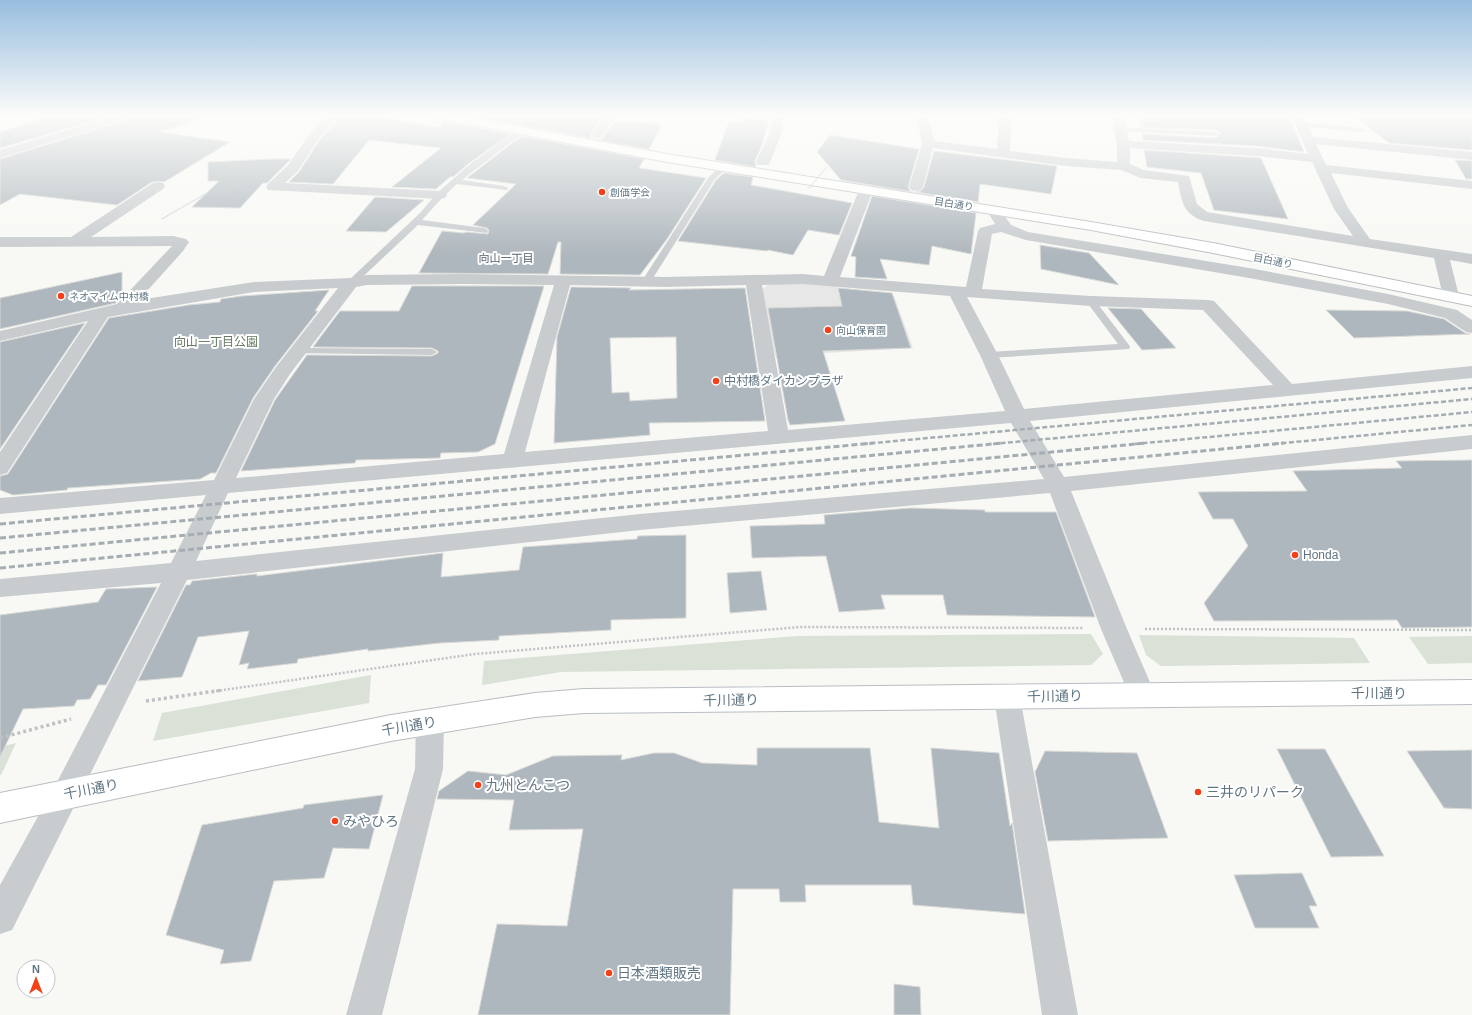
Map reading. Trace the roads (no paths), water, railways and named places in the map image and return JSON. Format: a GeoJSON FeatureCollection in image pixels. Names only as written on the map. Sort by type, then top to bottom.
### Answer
{"type":"FeatureCollection","features":[{"type":"Feature","properties":{"kind":"main road","name":"目白通り"},"geometry":{"type":"LineString","coordinates":[[688,161],[1091,226],[1213,248],[1472,301]]}},
{"type":"Feature","properties":{"kind":"main road","name":"目白通り"},"geometry":{"type":"LineString","coordinates":[[759,161],[1124,220],[1274,247]]}},
{"type":"Feature","properties":{"kind":"main road","name":"千川通り"},"geometry":{"type":"LineString","coordinates":[[0,808],[430,721],[535,705],[584,701],[1007,697],[1142,694],[1472,692]]}},
{"type":"Feature","properties":{"kind":"street"},"geometry":{"type":"LineString","coordinates":[[297,161],[293,168],[273,187],[440,195]]}},
{"type":"Feature","properties":{"kind":"street"},"geometry":{"type":"LineString","coordinates":[[916,187],[923,161]]}},
{"type":"Feature","properties":{"kind":"street"},"geometry":{"type":"LineString","coordinates":[[1068,161],[1124,166],[1142,174],[1184,179],[1191,208],[1196,214],[1202,216],[1472,259]]}},
{"type":"Feature","properties":{"kind":"street"},"geometry":{"type":"LineString","coordinates":[[1124,161],[1124,166]]}},
{"type":"Feature","properties":{"kind":"street"},"geometry":{"type":"LineString","coordinates":[[1305,161],[1472,185]]}},
{"type":"Feature","properties":{"kind":"street"},"geometry":{"type":"LineString","coordinates":[[1319,164],[1341,209],[1365,242]]}},
{"type":"Feature","properties":{"kind":"street"},"geometry":{"type":"LineString","coordinates":[[75,241],[158,186]]}},
{"type":"Feature","properties":{"kind":"street"},"geometry":{"type":"LineString","coordinates":[[830,280],[866,190]]}},
{"type":"Feature","properties":{"kind":"street"},"geometry":{"type":"LineString","coordinates":[[994,211],[1003,227],[1009,231],[1026,236],[1249,273],[1388,299],[1451,314],[1472,328]]}},
{"type":"Feature","properties":{"kind":"street"},"geometry":{"type":"LineString","coordinates":[[1003,227],[984,231],[964,292],[989,355],[1017,416],[1058,485],[1114,628],[1142,694]]}},
{"type":"Feature","properties":{"kind":"street"},"geometry":{"type":"LineString","coordinates":[[0,242],[181,242],[178,248],[123,308]]}},
{"type":"Feature","properties":{"kind":"street"},"geometry":{"type":"LineString","coordinates":[[1441,254],[1451,296]]}},
{"type":"Feature","properties":{"kind":"street"},"geometry":{"type":"LineString","coordinates":[[0,336],[123,308],[254,287],[351,283],[366,280],[457,279],[665,282],[753,279],[830,280],[964,292],[1091,301],[1208,305],[1288,390]]}},
{"type":"Feature","properties":{"kind":"street"},"geometry":{"type":"LineString","coordinates":[[753,279],[779,437]]}},
{"type":"Feature","properties":{"kind":"street"},"geometry":{"type":"LineString","coordinates":[[513,460],[563,281]]}},
{"type":"Feature","properties":{"kind":"street"},"geometry":{"type":"LineString","coordinates":[[0,918],[111,706],[264,399],[298,351],[351,283]]}},
{"type":"Feature","properties":{"kind":"street"},"geometry":{"type":"LineString","coordinates":[[0,468],[102,314]]}},
{"type":"Feature","properties":{"kind":"street"},"geometry":{"type":"LineString","coordinates":[[0,506],[1017,416],[1472,372]]}},
{"type":"Feature","properties":{"kind":"street"},"geometry":{"type":"LineString","coordinates":[[0,588],[179,572],[640,522],[1058,485],[1472,442]]}},
{"type":"Feature","properties":{"kind":"street"},"geometry":{"type":"LineString","coordinates":[[1007,697],[1060,1015]]}},
{"type":"Feature","properties":{"kind":"street"},"geometry":{"type":"LineString","coordinates":[[364,1015],[428,769],[430,721]]}},
{"type":"Feature","properties":{"kind":"lane"},"geometry":{"type":"LineString","coordinates":[[351,283],[416,222],[440,195],[480,161]]}},
{"type":"Feature","properties":{"kind":"lane"},"geometry":{"type":"LineString","coordinates":[[646,281],[712,178],[724,167]]}},
{"type":"Feature","properties":{"kind":"lane"},"geometry":{"type":"LineString","coordinates":[[456,182],[504,188]]}},
{"type":"Feature","properties":{"kind":"lane"},"geometry":{"type":"LineString","coordinates":[[416,222],[484,231]]}},
{"type":"Feature","properties":{"kind":"lane"},"geometry":{"type":"LineString","coordinates":[[989,355],[1125,347],[1091,301]]}},
{"type":"Feature","properties":{"kind":"lane"},"geometry":{"type":"LineString","coordinates":[[298,351],[432,352]]}},
{"type":"Feature","properties":{"kind":"railway"},"geometry":{"type":"LineString","coordinates":[[863,444],[1472,388]]}},
{"type":"Feature","properties":{"kind":"railway"},"geometry":{"type":"LineString","coordinates":[[993,444],[1472,399]]}},
{"type":"Feature","properties":{"kind":"railway"},"geometry":{"type":"LineString","coordinates":[[1135,444],[1472,412]]}},
{"type":"Feature","properties":{"kind":"railway"},"geometry":{"type":"LineString","coordinates":[[1274,444],[1472,425]]}},
{"type":"Feature","properties":{"kind":"railway"},"geometry":{"type":"LineString","coordinates":[[0,524],[874,443]]}},
{"type":"Feature","properties":{"kind":"railway"},"geometry":{"type":"LineString","coordinates":[[0,538],[1003,443]]}},
{"type":"Feature","properties":{"kind":"railway"},"geometry":{"type":"LineString","coordinates":[[0,553],[1146,443]]}},
{"type":"Feature","properties":{"kind":"railway"},"geometry":{"type":"LineString","coordinates":[[0,568],[1284,443]]}},
{"type":"Feature","properties":{"kind":"place","name":"創価学会"},"geometry":{"type":"Point","coordinates":[602,192]}},
{"type":"Feature","properties":{"kind":"place","name":"ネオマイム中村橋"},"geometry":{"type":"Point","coordinates":[61,296]}},
{"type":"Feature","properties":{"kind":"place","name":"向山保育園"},"geometry":{"type":"Point","coordinates":[828,330]}},
{"type":"Feature","properties":{"kind":"place","name":"中村橋ダイカンプラザ"},"geometry":{"type":"Point","coordinates":[716,381]}},
{"type":"Feature","properties":{"kind":"place","name":"Honda"},"geometry":{"type":"Point","coordinates":[1295,555]}},
{"type":"Feature","properties":{"kind":"place","name":"九州とんこつ"},"geometry":{"type":"Point","coordinates":[478,785]}},
{"type":"Feature","properties":{"kind":"place","name":"三井のリパーク"},"geometry":{"type":"Point","coordinates":[1198,792]}},
{"type":"Feature","properties":{"kind":"place","name":"みやひろ"},"geometry":{"type":"Point","coordinates":[335,821]}},
{"type":"Feature","properties":{"kind":"place","name":"日本酒類販売"},"geometry":{"type":"Point","coordinates":[609,973]}},
{"type":"Feature","properties":{"kind":"district","name":"向山一丁目"},"geometry":{"type":"Point","coordinates":[506,258]}},
{"type":"Feature","properties":{"kind":"park label","name":"向山一丁目公園"},"geometry":{"type":"Point","coordinates":[216,342]}}]}
